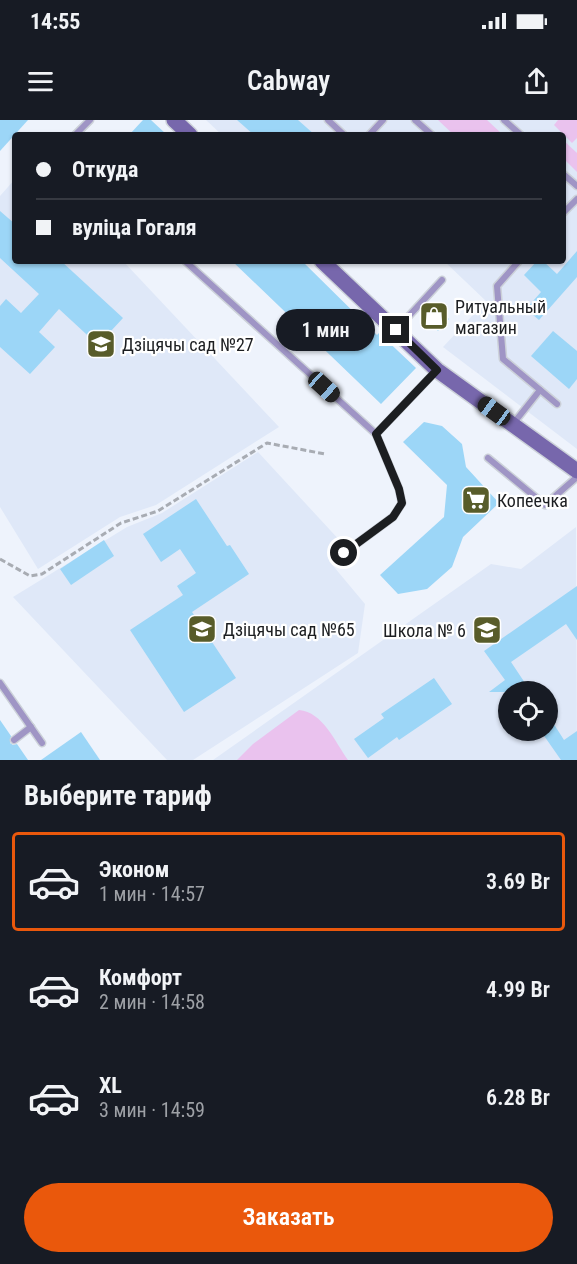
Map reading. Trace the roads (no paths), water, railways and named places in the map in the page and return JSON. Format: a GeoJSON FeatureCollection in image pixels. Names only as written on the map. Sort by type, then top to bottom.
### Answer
{"type":"FeatureCollection","features":[{"type":"Feature","properties":{"kind":"main road"},"geometry":{"type":"LineString","coordinates":[[174,120],[187,132]]}},
{"type":"Feature","properties":{"kind":"main road"},"geometry":{"type":"LineString","coordinates":[[325,264],[437,370],[577,471]]}},
{"type":"Feature","properties":{"kind":"lane"},"geometry":{"type":"LineString","coordinates":[[78,132],[90,120]]}},
{"type":"Feature","properties":{"kind":"lane"},"geometry":{"type":"LineString","coordinates":[[328,120],[341,132]]}},
{"type":"Feature","properties":{"kind":"lane"},"geometry":{"type":"LineString","coordinates":[[372,132],[383,120]]}},
{"type":"Feature","properties":{"kind":"lane"},"geometry":{"type":"LineString","coordinates":[[415,120],[429,132]]}},
{"type":"Feature","properties":{"kind":"lane"},"geometry":{"type":"LineString","coordinates":[[504,120],[518,132]]}},
{"type":"Feature","properties":{"kind":"lane"},"geometry":{"type":"LineString","coordinates":[[566,210],[577,199]]}},
{"type":"Feature","properties":{"kind":"lane"},"geometry":{"type":"LineString","coordinates":[[188,264],[376,434],[399,489],[402,503],[393,517],[344,553]]}},
{"type":"Feature","properties":{"kind":"lane"},"geometry":{"type":"LineString","coordinates":[[516,264],[497,286],[503,359],[557,404]]}},
{"type":"Feature","properties":{"kind":"lane"},"geometry":{"type":"LineString","coordinates":[[396,330],[441,280]]}},
{"type":"Feature","properties":{"kind":"lane"},"geometry":{"type":"LineString","coordinates":[[376,434],[437,370]]}},
{"type":"Feature","properties":{"kind":"lane"},"geometry":{"type":"LineString","coordinates":[[513,425],[540,390]]}},
{"type":"Feature","properties":{"kind":"lane"},"geometry":{"type":"LineString","coordinates":[[488,458],[545,505],[577,477]]}},
{"type":"Feature","properties":{"kind":"lane"},"geometry":{"type":"LineString","coordinates":[[0,684],[42,742]]}},
{"type":"Feature","properties":{"kind":"lane"},"geometry":{"type":"LineString","coordinates":[[14,740],[31,727]]}},
{"type":"Feature","properties":{"kind":"place","name":"Ритуальный магазин"},"geometry":{"type":"Point","coordinates":[434,316]}},
{"type":"Feature","properties":{"kind":"place","name":"Дзіцячы сад №27"},"geometry":{"type":"Point","coordinates":[101,344]}},
{"type":"Feature","properties":{"kind":"place","name":"Копеечка"},"geometry":{"type":"Point","coordinates":[476,500]}},
{"type":"Feature","properties":{"kind":"place","name":"Дзіцячы сад №65"},"geometry":{"type":"Point","coordinates":[202,629]}},
{"type":"Feature","properties":{"kind":"place","name":"Школа № 6"},"geometry":{"type":"Point","coordinates":[487,630]}}]}
